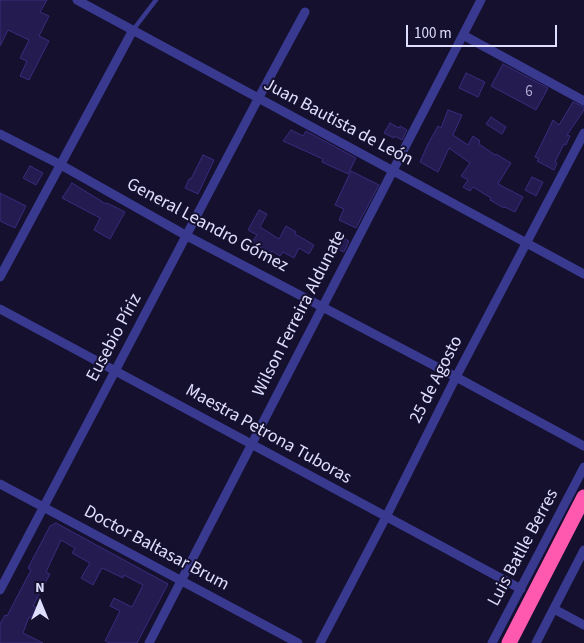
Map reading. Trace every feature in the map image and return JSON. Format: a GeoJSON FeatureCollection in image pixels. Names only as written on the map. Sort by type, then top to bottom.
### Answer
{"type":"FeatureCollection","features":[{"type":"Feature","properties":{"kind":"highway"},"geometry":{"type":"LineString","coordinates":[[509,643],[584,497]]}},
{"type":"Feature","properties":{"kind":"highway"},"geometry":{"type":"LineString","coordinates":[[520,643],[584,519]]}},
{"type":"Feature","properties":{"kind":"street","name":"Juan Bautista de León"},"geometry":{"type":"LineString","coordinates":[[77,0],[584,274]]}},
{"type":"Feature","properties":{"kind":"street","name":"Wilson Ferreira Aldunate"},"geometry":{"type":"LineString","coordinates":[[149,643],[481,0]]}},
{"type":"Feature","properties":{"kind":"street","name":"Eusebio Píriz"},"geometry":{"type":"LineString","coordinates":[[0,590],[305,12]]}},
{"type":"Feature","properties":{"kind":"street"},"geometry":{"type":"LineString","coordinates":[[0,277],[133,30]]}},
{"type":"Feature","properties":{"kind":"street"},"geometry":{"type":"LineString","coordinates":[[463,35],[584,101]]}},
{"type":"Feature","properties":{"kind":"street","name":"25 de Agosto"},"geometry":{"type":"LineString","coordinates":[[320,643],[456,377],[584,133]]}},
{"type":"Feature","properties":{"kind":"street","name":"General Leandro Gómez"},"geometry":{"type":"LineString","coordinates":[[0,134],[61,165],[187,236],[584,446]]}},
{"type":"Feature","properties":{"kind":"street","name":"Maestra Petrona Tuboras"},"geometry":{"type":"LineString","coordinates":[[0,309],[117,370],[250,445],[521,589]]}},
{"type":"Feature","properties":{"kind":"street","name":"Luis Batlle Berres"},"geometry":{"type":"LineString","coordinates":[[492,643],[584,467]]}},
{"type":"Feature","properties":{"kind":"street","name":"Doctor Baltasar Brum"},"geometry":{"type":"LineString","coordinates":[[0,484],[298,643]]}},
{"type":"Feature","properties":{"kind":"street"},"geometry":{"type":"LineString","coordinates":[[536,643],[584,550]]}},
{"type":"Feature","properties":{"kind":"street"},"geometry":{"type":"LineString","coordinates":[[554,609],[584,625]]}},
{"type":"Feature","properties":{"kind":"lane"},"geometry":{"type":"LineString","coordinates":[[133,30],[156,0]]}},
{"type":"Feature","properties":{"kind":"building"},"geometry":{"type":"Polygon","coordinates":[[[0,0],[47,0],[40,12],[49,16],[39,36],[49,41],[29,80],[20,76],[27,61],[20,58],[29,40],[8,30],[0,46],[0,0]]]}},
{"type":"Feature","properties":{"kind":"building"},"geometry":{"type":"Polygon","coordinates":[[[503,64],[548,88],[536,110],[491,86],[503,64]]]}},
{"type":"Feature","properties":{"kind":"building"},"geometry":{"type":"Polygon","coordinates":[[[466,73],[485,82],[478,97],[459,88],[466,73]]]}},
{"type":"Feature","properties":{"kind":"building"},"geometry":{"type":"Polygon","coordinates":[[[573,102],[584,107],[584,110],[567,135],[570,136],[555,162],[557,163],[554,170],[537,161],[539,159],[535,157],[553,120],[559,125],[573,102]]]}},
{"type":"Feature","properties":{"kind":"building"},"geometry":{"type":"Polygon","coordinates":[[[448,110],[462,115],[453,135],[468,145],[473,136],[480,141],[479,144],[511,163],[498,184],[523,197],[515,212],[490,200],[491,198],[473,187],[470,191],[463,187],[468,180],[461,176],[470,163],[449,148],[438,172],[420,162],[438,126],[441,128],[448,110]]]}},
{"type":"Feature","properties":{"kind":"building"},"geometry":{"type":"Polygon","coordinates":[[[491,117],[506,127],[502,134],[486,124],[491,117]]]}},
{"type":"Feature","properties":{"kind":"building"},"geometry":{"type":"Polygon","coordinates":[[[390,123],[407,130],[402,140],[384,133],[390,123]]]}},
{"type":"Feature","properties":{"kind":"building"},"geometry":{"type":"Polygon","coordinates":[[[291,130],[303,136],[306,131],[356,158],[348,174],[322,162],[323,159],[283,141],[291,130]]]}},
{"type":"Feature","properties":{"kind":"building"},"geometry":{"type":"Polygon","coordinates":[[[203,155],[214,160],[198,194],[185,188],[203,155]]]}},
{"type":"Feature","properties":{"kind":"building"},"geometry":{"type":"Polygon","coordinates":[[[30,166],[43,173],[36,185],[23,178],[30,166]]]}},
{"type":"Feature","properties":{"kind":"building"},"geometry":{"type":"Polygon","coordinates":[[[351,171],[379,185],[356,228],[339,220],[344,209],[335,205],[351,171]]]}},
{"type":"Feature","properties":{"kind":"building"},"geometry":{"type":"Polygon","coordinates":[[[532,177],[543,182],[536,196],[525,190],[532,177]]]}},
{"type":"Feature","properties":{"kind":"building"},"geometry":{"type":"Polygon","coordinates":[[[72,183],[106,204],[125,212],[110,239],[94,230],[100,218],[62,198],[72,183]]]}},
{"type":"Feature","properties":{"kind":"building"},"geometry":{"type":"Polygon","coordinates":[[[0,193],[26,206],[15,228],[0,221],[0,193]]]}},
{"type":"Feature","properties":{"kind":"building"},"geometry":{"type":"Polygon","coordinates":[[[259,210],[267,214],[260,227],[279,239],[286,226],[296,232],[295,234],[314,245],[309,254],[299,248],[294,258],[283,252],[280,256],[272,251],[270,253],[252,242],[257,235],[248,230],[259,210]]]}},
{"type":"Feature","properties":{"kind":"building"},"geometry":{"type":"Polygon","coordinates":[[[338,236],[349,241],[344,252],[333,247],[338,236]]]}},
{"type":"Feature","properties":{"kind":"building"},"geometry":{"type":"Polygon","coordinates":[[[56,523],[168,584],[137,643],[110,643],[105,641],[120,611],[110,606],[114,598],[132,607],[143,585],[124,575],[123,578],[102,568],[93,585],[81,578],[90,563],[72,553],[75,548],[61,540],[46,572],[50,574],[33,606],[37,608],[31,618],[29,617],[23,633],[43,643],[0,643],[0,624],[5,615],[7,616],[31,570],[28,568],[50,526],[56,523]]]}}]}
